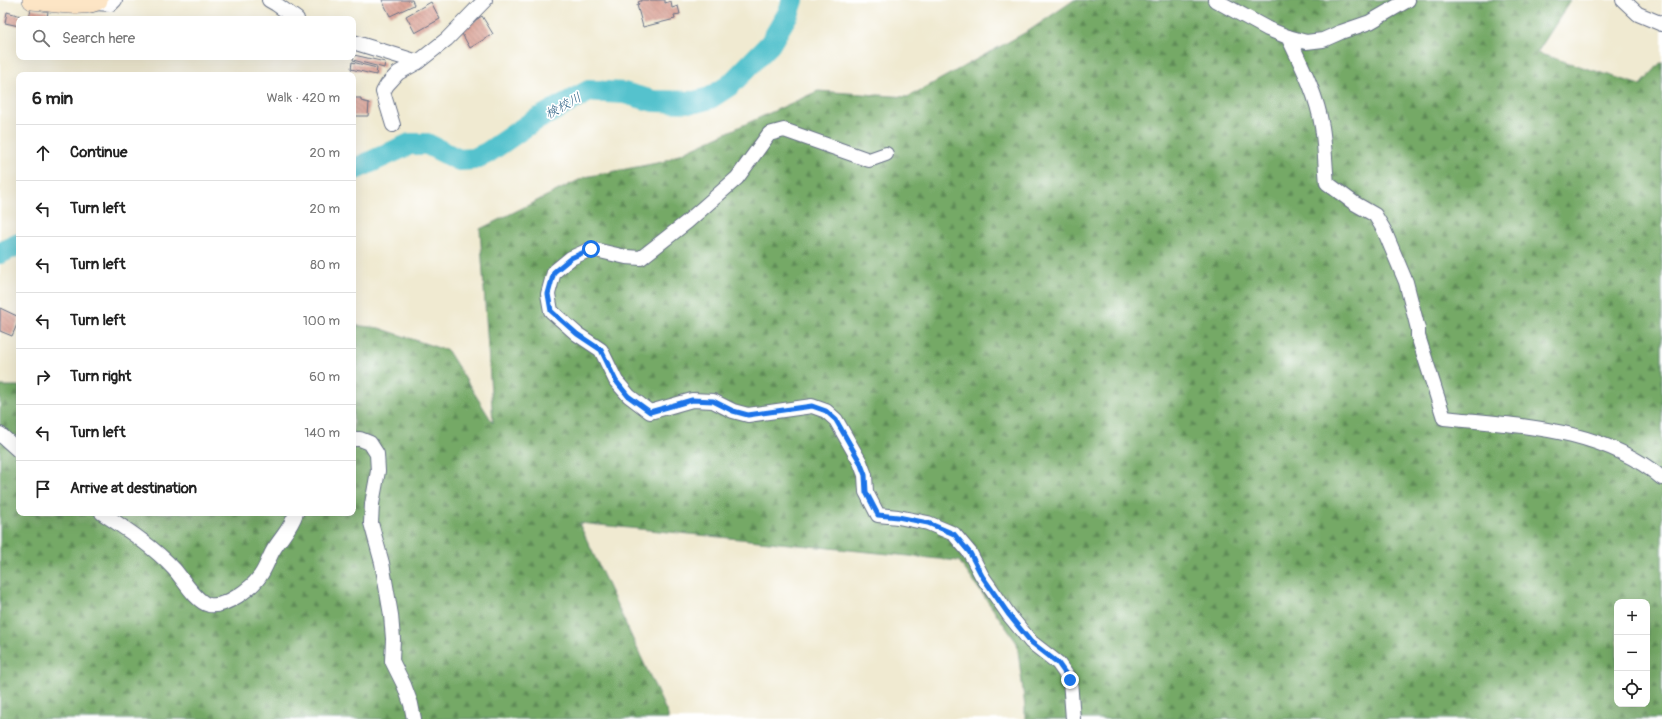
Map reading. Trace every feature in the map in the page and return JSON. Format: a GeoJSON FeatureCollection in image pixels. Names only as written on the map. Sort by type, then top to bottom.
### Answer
{"type":"FeatureCollection","features":[{"type":"Feature","properties":{"kind":"street"},"geometry":{"type":"LineString","coordinates":[[32,0],[73,4],[96,1],[111,4],[115,0]]}},
{"type":"Feature","properties":{"kind":"street"},"geometry":{"type":"LineString","coordinates":[[269,0],[292,16]]}},
{"type":"Feature","properties":{"kind":"street"},"geometry":{"type":"LineString","coordinates":[[393,125],[383,92],[387,85],[398,73],[418,62],[447,39],[485,0]]}},
{"type":"Feature","properties":{"kind":"street"},"geometry":{"type":"LineString","coordinates":[[1215,0],[1268,30],[1306,42],[1323,40],[1370,22],[1408,0]]}},
{"type":"Feature","properties":{"kind":"street"},"geometry":{"type":"LineString","coordinates":[[1623,0],[1638,14],[1662,24]]}},
{"type":"Feature","properties":{"kind":"street"},"geometry":{"type":"LineString","coordinates":[[1288,37],[1308,78],[1317,102],[1323,128],[1327,183],[1354,203],[1375,215],[1384,230],[1406,282],[1418,329],[1418,336],[1444,418],[1528,426],[1560,431],[1587,438],[1618,451],[1651,469],[1662,478]]}},
{"type":"Feature","properties":{"kind":"street"},"geometry":{"type":"LineString","coordinates":[[356,43],[418,62]]}},
{"type":"Feature","properties":{"kind":"street"},"geometry":{"type":"LineString","coordinates":[[886,154],[869,160],[784,130],[770,134],[737,178],[687,222],[641,258],[626,257],[591,249],[571,258],[554,272],[548,294],[551,311],[577,334],[601,350],[616,381],[628,396],[650,412],[692,400],[713,401],[733,411],[748,415],[812,406],[826,411],[836,420],[860,462],[865,475],[866,492],[878,515],[928,523],[954,534],[970,553],[982,576],[1031,642],[1058,663],[1070,680],[1073,719]]}},
{"type":"Feature","properties":{"kind":"street"},"geometry":{"type":"LineString","coordinates":[[0,434],[16,448]]}},
{"type":"Feature","properties":{"kind":"street"},"geometry":{"type":"LineString","coordinates":[[356,439],[370,443],[377,454],[378,471],[372,504],[371,523],[382,563],[391,616],[393,639],[392,661],[411,704],[414,719]]}},
{"type":"Feature","properties":{"kind":"street"},"geometry":{"type":"LineString","coordinates":[[106,516],[152,550],[172,567],[198,599],[210,605],[223,603],[237,597],[260,576],[274,548],[292,526],[295,516]]}},
{"type":"Feature","properties":{"kind":"green space"},"geometry":{"type":"Polygon","coordinates":[[[1074,0],[1571,0],[1537,53],[1641,85],[1662,61],[1662,719],[1025,719],[1025,707],[1017,643],[959,561],[579,523],[668,715],[668,719],[0,719],[0,386],[16,386],[16,516],[356,516],[356,325],[379,328],[448,351],[493,423],[480,229],[585,177],[662,162],[818,91],[908,97],[1030,30],[1074,0]]]}},
{"type":"Feature","properties":{"kind":"building"},"geometry":{"type":"Polygon","coordinates":[[[382,0],[412,0],[414,5],[390,16],[382,0]]]}},
{"type":"Feature","properties":{"kind":"building"},"geometry":{"type":"Polygon","coordinates":[[[643,0],[665,0],[665,3],[671,1],[672,8],[678,6],[680,14],[674,15],[675,19],[643,27],[637,5],[639,4],[638,2],[643,0]]]}},
{"type":"Feature","properties":{"kind":"building"},"geometry":{"type":"Polygon","coordinates":[[[431,2],[440,19],[415,33],[406,16],[431,2]]]}},
{"type":"Feature","properties":{"kind":"building"},"geometry":{"type":"Polygon","coordinates":[[[31,8],[48,11],[47,16],[30,16],[31,8]]]}},
{"type":"Feature","properties":{"kind":"building"},"geometry":{"type":"Polygon","coordinates":[[[7,12],[21,16],[16,16],[16,25],[5,23],[7,12]]]}},
{"type":"Feature","properties":{"kind":"building"},"geometry":{"type":"Polygon","coordinates":[[[482,16],[493,34],[470,48],[460,30],[482,16]]]}},
{"type":"Feature","properties":{"kind":"building"},"geometry":{"type":"Polygon","coordinates":[[[356,55],[385,62],[384,68],[353,60],[356,60],[356,55]]]}},
{"type":"Feature","properties":{"kind":"building"},"geometry":{"type":"Polygon","coordinates":[[[352,62],[377,68],[376,75],[351,69],[352,62]]]}},
{"type":"Feature","properties":{"kind":"building"},"geometry":{"type":"Polygon","coordinates":[[[356,98],[361,98],[361,101],[369,103],[368,116],[356,116],[356,98]]]}},
{"type":"Feature","properties":{"kind":"building"},"geometry":{"type":"Polygon","coordinates":[[[0,308],[16,316],[16,327],[12,336],[0,331],[0,308]]]}},
{"type":"Feature","properties":{"kind":"waterway","name":"検校川"},"geometry":{"type":"LineString","coordinates":[[356,169],[410,144],[427,144],[459,160],[474,159],[487,153],[532,122],[589,91],[624,93],[653,101],[695,102],[710,98],[730,85],[770,44],[789,12],[793,0]]}},
{"type":"Feature","properties":{"kind":"waterway","name":"検校川"},"geometry":{"type":"LineString","coordinates":[[0,253],[16,245]]}},
{"type":"Feature","properties":{"kind":"route"},"geometry":{"type":"LineString","coordinates":[[591,249],[571,258],[554,272],[548,294],[551,311],[577,334],[601,350],[616,381],[628,396],[650,412],[692,400],[713,401],[733,411],[748,415],[812,406],[826,411],[836,420],[860,462],[865,475],[866,492],[878,515],[928,523],[954,534],[970,553],[982,576],[1009,615],[1031,642],[1058,663],[1070,680]]}}]}
